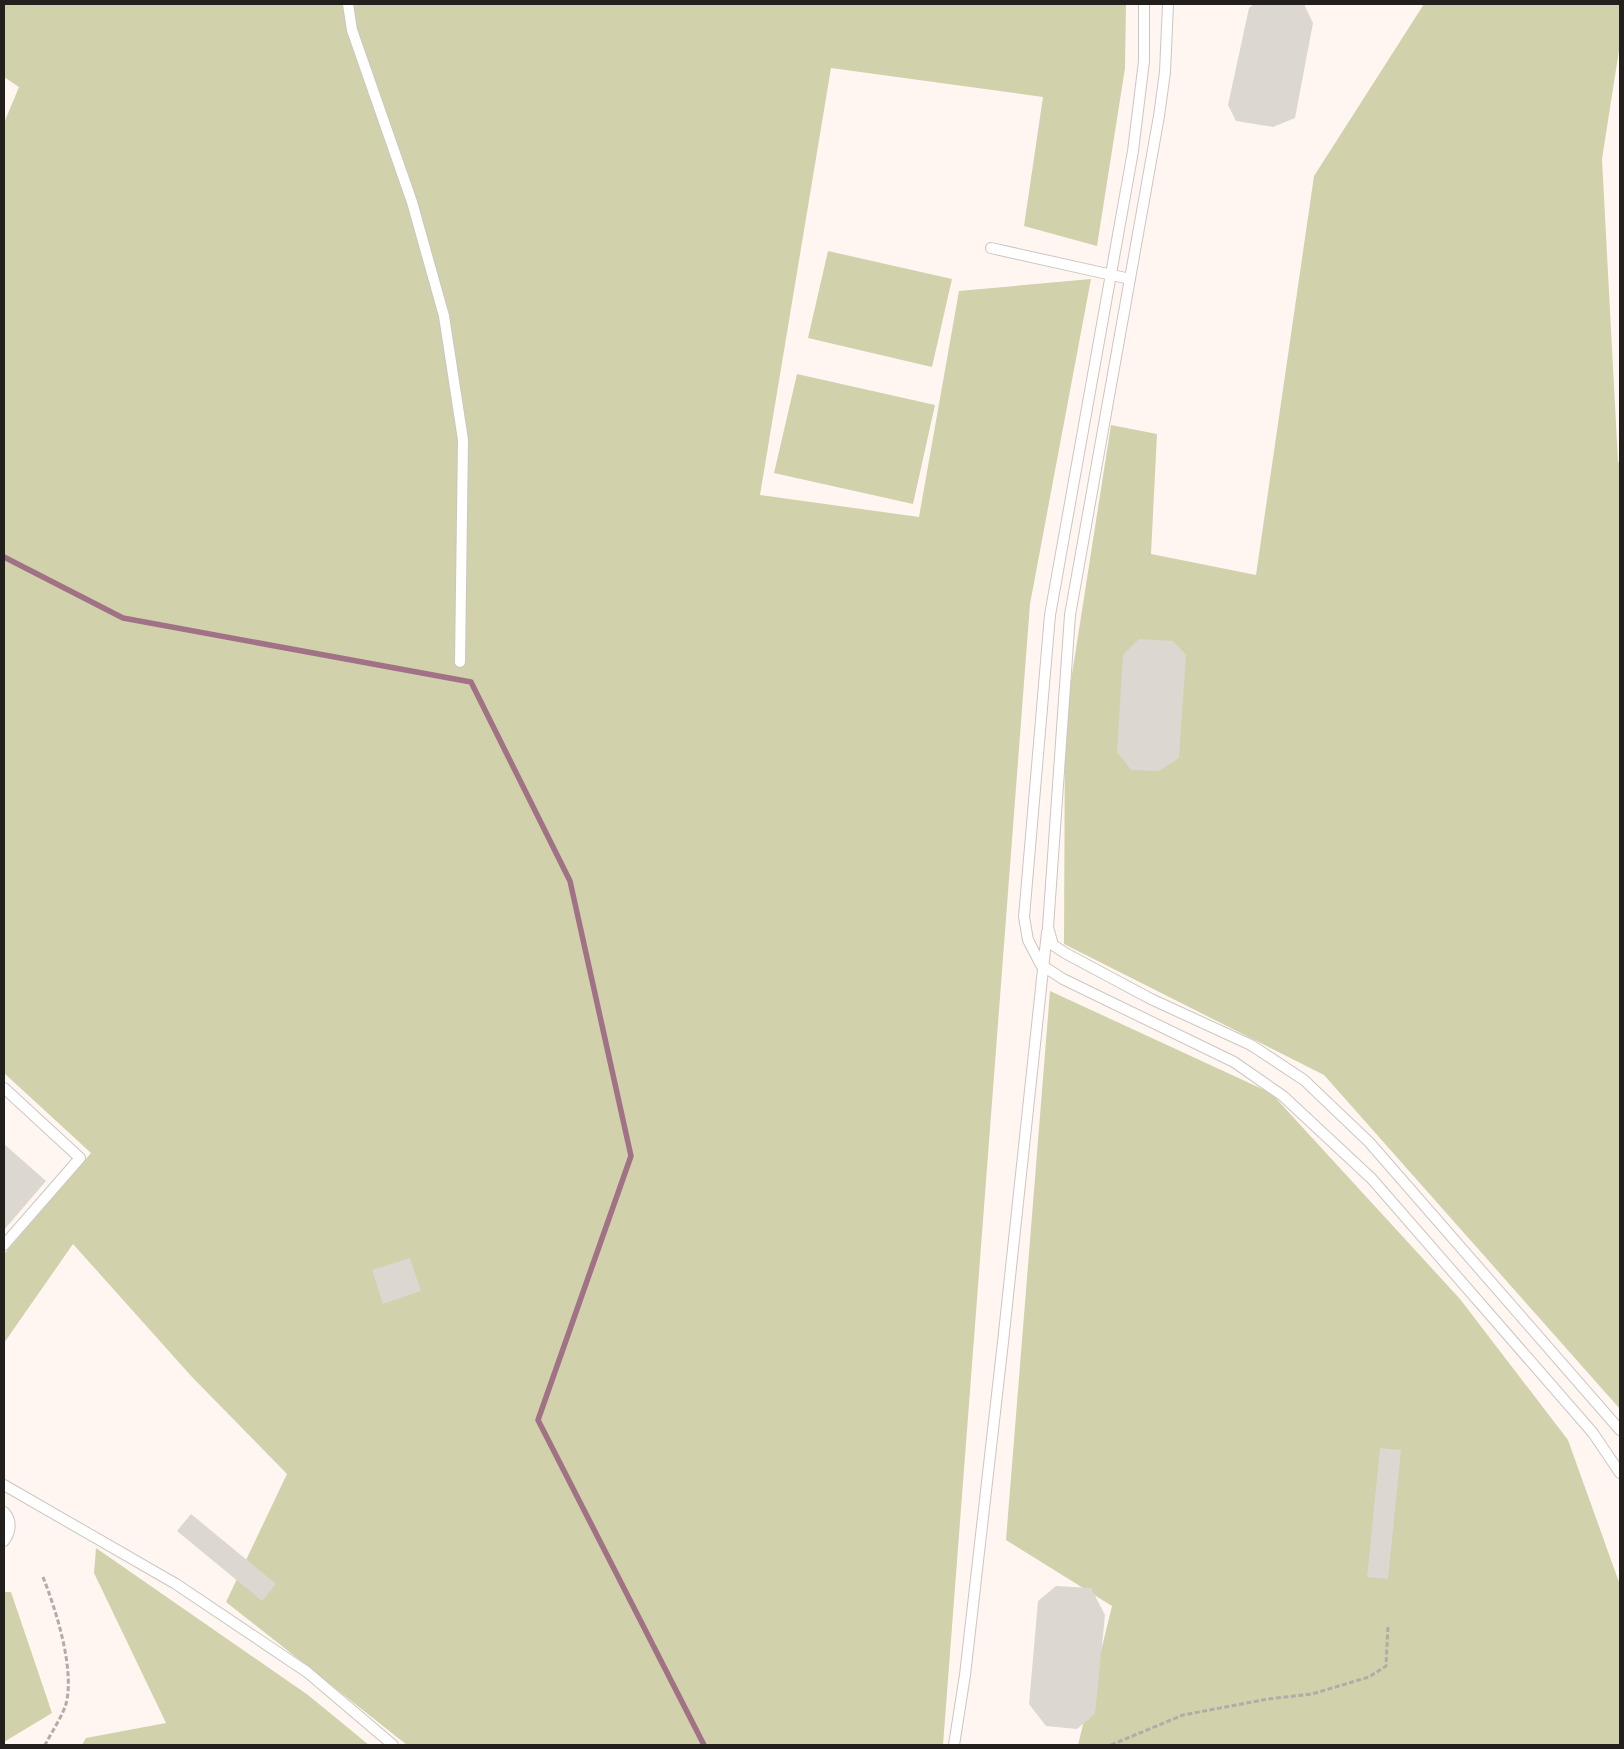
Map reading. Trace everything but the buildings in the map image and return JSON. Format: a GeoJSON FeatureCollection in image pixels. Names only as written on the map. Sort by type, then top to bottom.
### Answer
{"type":"FeatureCollection","features":[{"type":"Feature","properties":{"kind":"lane"},"geometry":{"type":"LineString","coordinates":[[348,4],[352,30],[412,202],[444,316],[463,440],[460,662]]}},
{"type":"Feature","properties":{"kind":"lane"},"geometry":{"type":"LineString","coordinates":[[1144,4],[1144,61],[1139,108],[1050,615],[1024,917],[1028,940],[1043,966],[1063,979],[1234,1062],[1283,1096],[1329,1137],[1372,1179],[1593,1433],[1620,1473]]}},
{"type":"Feature","properties":{"kind":"lane"},"geometry":{"type":"LineString","coordinates":[[954,1745],[965,1675],[1048,927],[1070,615],[1160,108],[1165,72],[1168,4]]}},
{"type":"Feature","properties":{"kind":"lane"},"geometry":{"type":"LineString","coordinates":[[991,248],[1130,279]]}},
{"type":"Feature","properties":{"kind":"lane"},"geometry":{"type":"LineString","coordinates":[[1048,927],[1053,945],[1065,953],[1151,999],[1251,1045],[1304,1080],[1369,1142],[1620,1430]]}},
{"type":"Feature","properties":{"kind":"lane"},"geometry":{"type":"LineString","coordinates":[[4,1088],[80,1158],[4,1245]]}},
{"type":"Feature","properties":{"kind":"lane"},"geometry":{"type":"LineString","coordinates":[[4,1485],[184,1590],[307,1672],[394,1745]]}},
{"type":"Feature","properties":{"kind":"lane"},"geometry":{"type":"LineString","coordinates":[[4,1512],[10,1522],[10,1530],[4,1541]]}},
{"type":"Feature","properties":{"kind":"path"},"geometry":{"type":"LineString","coordinates":[[43,1576],[63,1645],[68,1673],[66,1704],[45,1745]]}},
{"type":"Feature","properties":{"kind":"path"},"geometry":{"type":"LineString","coordinates":[[1111,1745],[1183,1715],[1268,1699],[1312,1694],[1369,1677],[1386,1666],[1388,1625]]}},
{"type":"Feature","properties":{"kind":"green space"},"geometry":{"type":"Polygon","coordinates":[[[4,4],[1126,4],[1125,68],[1097,246],[1024,226],[1043,97],[831,68],[760,495],[919,517],[959,291],[1091,279],[1030,604],[943,1745],[407,1745],[226,1602],[287,1474],[192,1377],[73,1244],[4,1343],[4,1254],[91,1153],[4,1073],[4,123],[19,87],[4,77],[4,4]]]}},
{"type":"Feature","properties":{"kind":"green space"},"geometry":{"type":"Polygon","coordinates":[[[1424,4],[1620,4],[1620,44],[1602,159],[1618,462],[1620,463],[1620,1409],[1324,1075],[1064,944],[1065,719],[1111,425],[1157,434],[1151,554],[1256,575],[1314,176],[1424,4]]]}},
{"type":"Feature","properties":{"kind":"green space"},"geometry":{"type":"Polygon","coordinates":[[[828,251],[952,279],[932,367],[808,338],[828,251]]]}},
{"type":"Feature","properties":{"kind":"green space"},"geometry":{"type":"Polygon","coordinates":[[[797,374],[935,405],[913,504],[774,473],[797,374]]]}},
{"type":"Feature","properties":{"kind":"green space"},"geometry":{"type":"Polygon","coordinates":[[[1050,991],[1271,1093],[1460,1299],[1568,1440],[1620,1585],[1620,1745],[1078,1745],[1112,1606],[1006,1540],[1050,991]]]}},
{"type":"Feature","properties":{"kind":"green space"},"geometry":{"type":"Polygon","coordinates":[[[96,1548],[308,1695],[369,1745],[82,1745],[86,1738],[166,1723],[94,1573],[96,1548]]]}},
{"type":"Feature","properties":{"kind":"green space"},"geometry":{"type":"Polygon","coordinates":[[[4,1592],[11,1592],[52,1713],[4,1742],[4,1592]]]}},
{"type":"Feature","properties":{"kind":"waterway"},"geometry":{"type":"LineString","coordinates":[[4,557],[123,618],[471,682],[570,881],[631,1156],[538,1420],[704,1745]]}}]}
